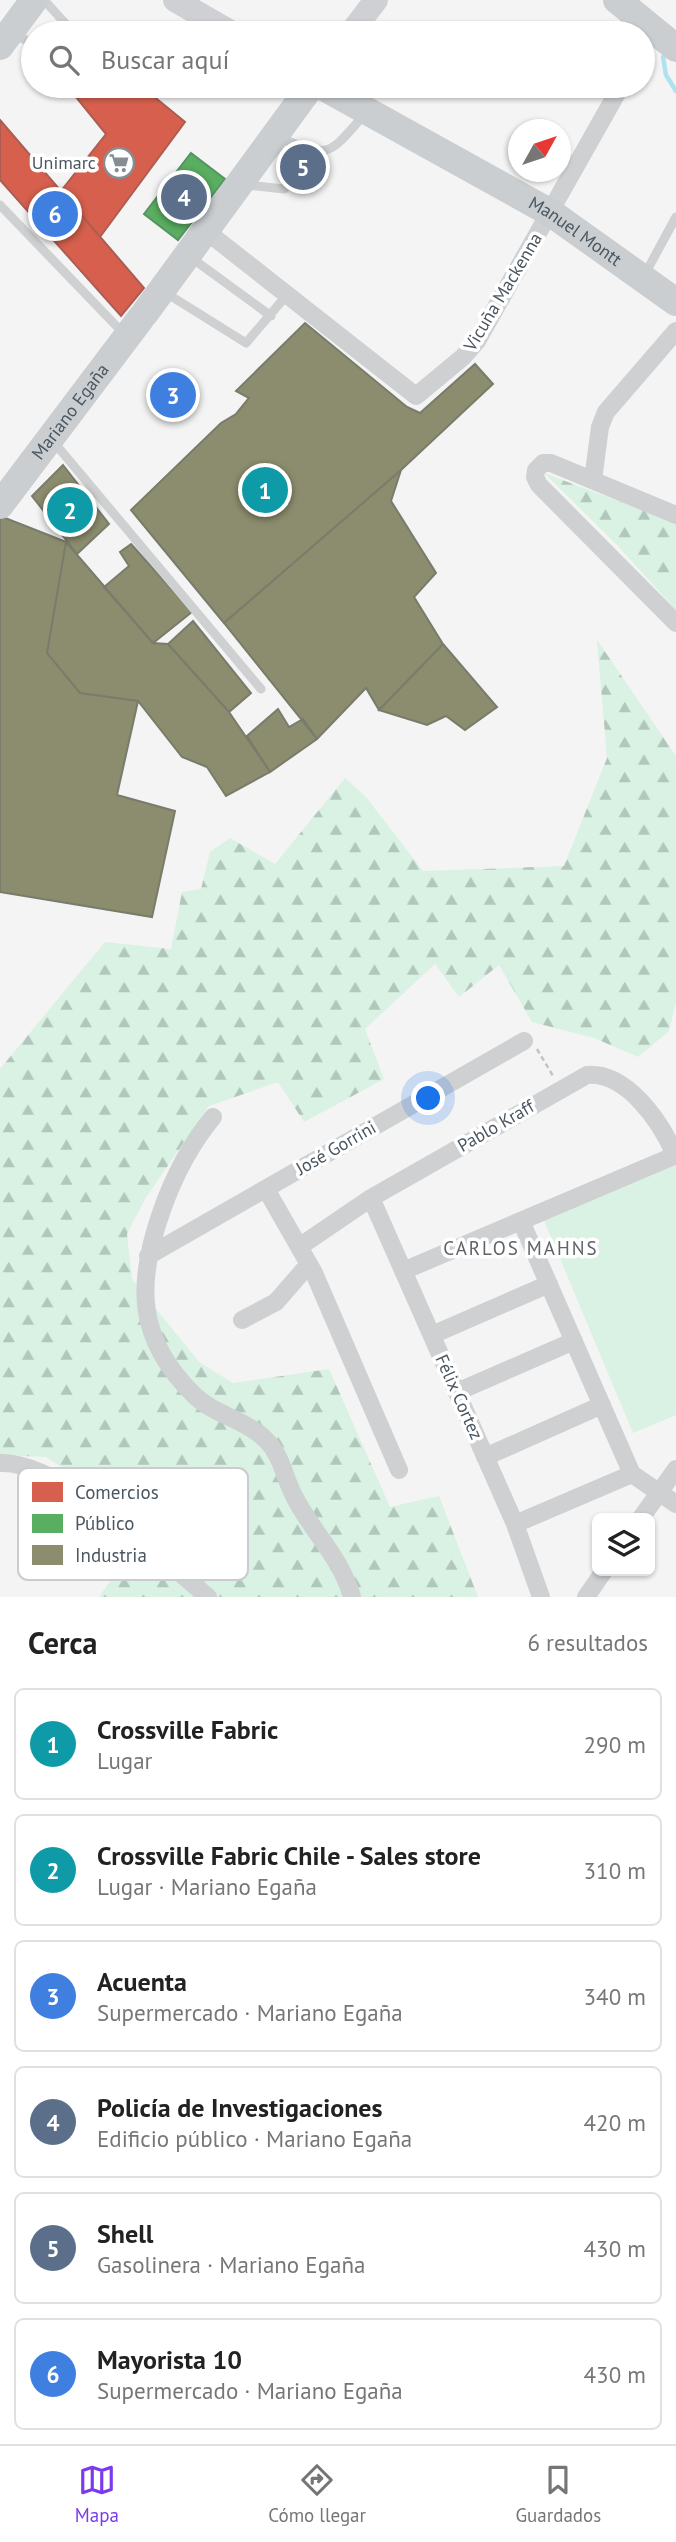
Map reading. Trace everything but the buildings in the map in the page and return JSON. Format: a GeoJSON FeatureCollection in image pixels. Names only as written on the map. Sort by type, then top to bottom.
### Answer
{"type":"FeatureCollection","features":[{"type":"Feature","properties":{"kind":"main road"},"geometry":{"type":"LineString","coordinates":[[24,21],[34,0]]}},
{"type":"Feature","properties":{"kind":"main road"},"geometry":{"type":"LineString","coordinates":[[175,0],[211,21]]}},
{"type":"Feature","properties":{"kind":"main road"},"geometry":{"type":"LineString","coordinates":[[360,21],[376,0]]}},
{"type":"Feature","properties":{"kind":"main road"},"geometry":{"type":"LineString","coordinates":[[617,0],[639,21]]}},
{"type":"Feature","properties":{"kind":"main road","name":"Mariano Egaña"},"geometry":{"type":"LineString","coordinates":[[0,505],[303,98]]}},
{"type":"Feature","properties":{"kind":"main road","name":"Manuel Montt"},"geometry":{"type":"LineString","coordinates":[[344,98],[551,212],[676,302]]}},
{"type":"Feature","properties":{"kind":"street","name":"Vicuña Mackenna"},"geometry":{"type":"LineString","coordinates":[[206,231],[416,396],[473,346],[614,98]]}},
{"type":"Feature","properties":{"kind":"street"},"geometry":{"type":"LineString","coordinates":[[593,480],[603,417],[676,331]]}},
{"type":"Feature","properties":{"kind":"street"},"geometry":{"type":"LineString","coordinates":[[676,515],[547,463],[540,465],[535,473],[539,485],[676,623]]}},
{"type":"Feature","properties":{"kind":"street","name":"José Gorrini"},"geometry":{"type":"LineString","coordinates":[[148,1256],[524,1041]]}},
{"type":"Feature","properties":{"kind":"street","name":"Pablo Kraff"},"geometry":{"type":"LineString","coordinates":[[299,1247],[371,1198],[587,1075],[613,1080],[652,1112],[663,1126],[676,1155]]}},
{"type":"Feature","properties":{"kind":"street"},"geometry":{"type":"LineString","coordinates":[[213,1117],[191,1145],[175,1178],[148,1256],[145,1307],[151,1332],[162,1355],[196,1397],[249,1426],[273,1448],[298,1503],[339,1562],[352,1597]]}},
{"type":"Feature","properties":{"kind":"street"},"geometry":{"type":"LineString","coordinates":[[403,1271],[676,1155]]}},
{"type":"Feature","properties":{"kind":"street"},"geometry":{"type":"LineString","coordinates":[[266,1189],[309,1264],[399,1470]]}},
{"type":"Feature","properties":{"kind":"street","name":"Félix Cortez"},"geometry":{"type":"LineString","coordinates":[[371,1198],[515,1524],[541,1597]]}},
{"type":"Feature","properties":{"kind":"street"},"geometry":{"type":"LineString","coordinates":[[521,1221],[632,1474],[676,1504]]}},
{"type":"Feature","properties":{"kind":"street"},"geometry":{"type":"LineString","coordinates":[[242,1320],[276,1302],[309,1264]]}},
{"type":"Feature","properties":{"kind":"street"},"geometry":{"type":"LineString","coordinates":[[432,1335],[549,1284]]}},
{"type":"Feature","properties":{"kind":"street"},"geometry":{"type":"LineString","coordinates":[[457,1392],[574,1341]]}},
{"type":"Feature","properties":{"kind":"street"},"geometry":{"type":"LineString","coordinates":[[485,1457],[602,1405]]}},
{"type":"Feature","properties":{"kind":"street"},"geometry":{"type":"LineString","coordinates":[[0,1463],[30,1468]]}},
{"type":"Feature","properties":{"kind":"street"},"geometry":{"type":"LineString","coordinates":[[645,1513],[676,1469]]}},
{"type":"Feature","properties":{"kind":"street"},"geometry":{"type":"LineString","coordinates":[[515,1524],[632,1474]]}},
{"type":"Feature","properties":{"kind":"street"},"geometry":{"type":"LineString","coordinates":[[586,1597],[601,1576]]}},
{"type":"Feature","properties":{"kind":"street"},"geometry":{"type":"LineString","coordinates":[[187,1580],[208,1597]]}},
{"type":"Feature","properties":{"kind":"lane"},"geometry":{"type":"LineString","coordinates":[[44,0],[63,21]]}},
{"type":"Feature","properties":{"kind":"lane"},"geometry":{"type":"LineString","coordinates":[[241,184],[284,189],[320,153],[337,146],[368,111]]}},
{"type":"Feature","properties":{"kind":"lane"},"geometry":{"type":"LineString","coordinates":[[276,136],[320,153]]}},
{"type":"Feature","properties":{"kind":"lane"},"geometry":{"type":"LineString","coordinates":[[0,205],[137,323]]}},
{"type":"Feature","properties":{"kind":"lane"},"geometry":{"type":"LineString","coordinates":[[643,278],[676,217]]}},
{"type":"Feature","properties":{"kind":"lane"},"geometry":{"type":"LineString","coordinates":[[188,255],[271,316]]}},
{"type":"Feature","properties":{"kind":"lane"},"geometry":{"type":"LineString","coordinates":[[162,290],[240,342],[251,341],[286,296]]}},
{"type":"Feature","properties":{"kind":"lane"},"geometry":{"type":"LineString","coordinates":[[51,438],[261,689]]}},
{"type":"Feature","properties":{"kind":"path"},"geometry":{"type":"LineString","coordinates":[[524,1041],[536,1046],[560,1088]]}},
{"type":"Feature","properties":{"kind":"green space"},"geometry":{"type":"Polygon","coordinates":[[[544,473],[676,523],[676,610],[617,545],[544,473]]]}},
{"type":"Feature","properties":{"kind":"green space"},"geometry":{"type":"Polygon","coordinates":[[[597,640],[676,756],[676,1002],[669,1031],[638,1057],[594,1038],[532,1022],[499,965],[459,997],[435,964],[365,1029],[384,1079],[304,1122],[278,1082],[209,1106],[145,1199],[127,1234],[132,1279],[199,1362],[233,1383],[329,1369],[390,1507],[439,1496],[478,1597],[99,1597],[111,1580],[248,1580],[248,1468],[63,1468],[46,1457],[0,1455],[0,1069],[105,942],[171,949],[182,892],[201,889],[210,852],[230,838],[275,864],[345,778],[366,797],[423,871],[564,866],[607,758],[597,640]]]}},
{"type":"Feature","properties":{"kind":"green space"},"geometry":{"type":"Polygon","coordinates":[[[676,1162],[676,1415],[633,1433],[543,1218],[676,1162]]]}},
{"type":"Feature","properties":{"kind":"waterway"},"geometry":{"type":"LineString","coordinates":[[666,54],[663,57],[666,75],[676,91]]}},
{"type":"Feature","properties":{"kind":"place","name":"Unimarc"},"geometry":{"type":"Point","coordinates":[119,163]}},
{"type":"Feature","properties":{"kind":"place","name":"Shell"},"geometry":{"type":"Point","coordinates":[303,167]}},
{"type":"Feature","properties":{"kind":"place","name":"Policía de Investigaciones"},"geometry":{"type":"Point","coordinates":[184,197]}},
{"type":"Feature","properties":{"kind":"place","name":"Mayorista 10"},"geometry":{"type":"Point","coordinates":[55,214]}},
{"type":"Feature","properties":{"kind":"place","name":"Acuenta"},"geometry":{"type":"Point","coordinates":[173,395]}},
{"type":"Feature","properties":{"kind":"place","name":"Crossville Fabric"},"geometry":{"type":"Point","coordinates":[265,490]}},
{"type":"Feature","properties":{"kind":"place","name":"Crossville Fabric Chile - Sales store"},"geometry":{"type":"Point","coordinates":[70,510]}},
{"type":"Feature","properties":{"kind":"district","name":"CARLOS MAHNS"},"geometry":{"type":"Point","coordinates":[521,1248]}}]}
